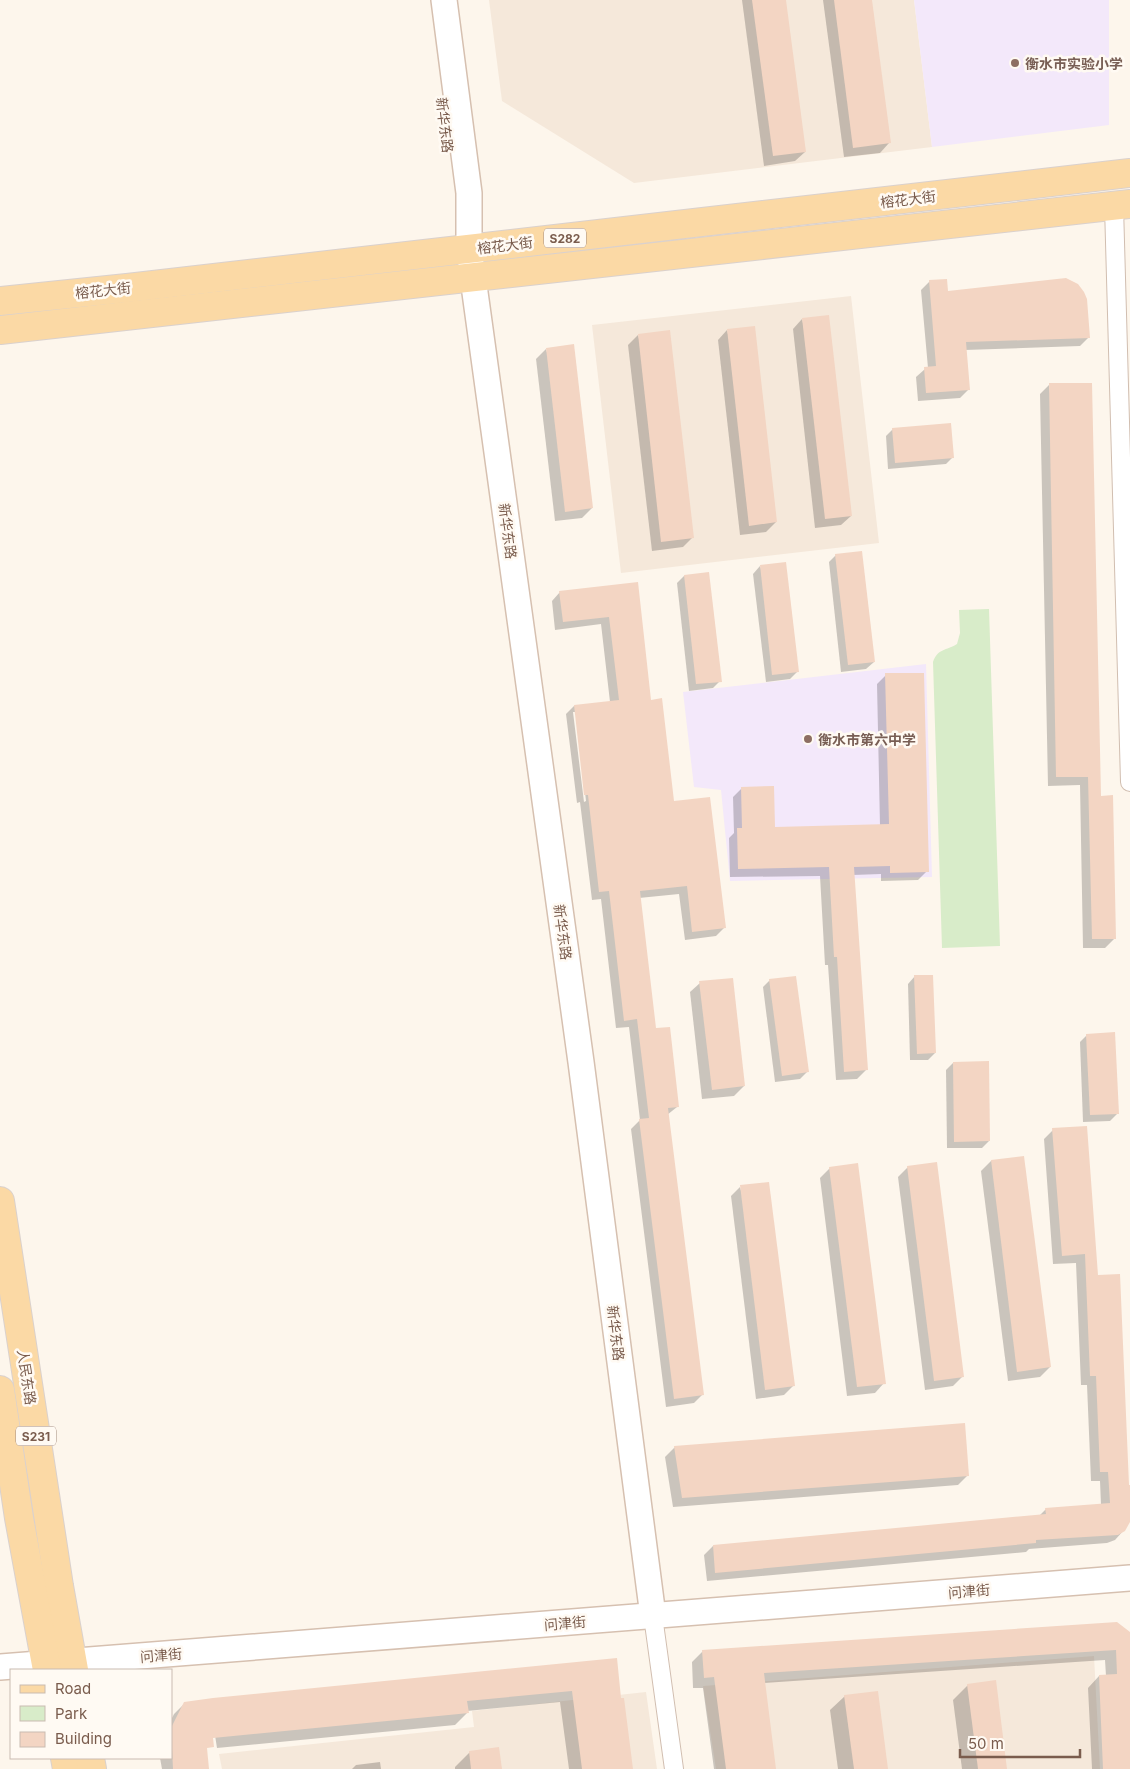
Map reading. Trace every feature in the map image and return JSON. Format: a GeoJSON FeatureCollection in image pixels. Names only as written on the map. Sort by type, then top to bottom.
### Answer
{"type":"FeatureCollection","features":[{"type":"Feature","properties":{"kind":"main road","name":"榕花大街"},"geometry":{"type":"LineString","coordinates":[[0,301],[1130,173]]}},
{"type":"Feature","properties":{"kind":"main road","name":"榕花大街"},"geometry":{"type":"LineString","coordinates":[[0,330],[1122,205]]}},
{"type":"Feature","properties":{"kind":"main road","name":"人民东路"},"geometry":{"type":"LineString","coordinates":[[0,1201],[58,1576],[74,1666]]}},
{"type":"Feature","properties":{"kind":"main road","name":"人民东路"},"geometry":{"type":"LineString","coordinates":[[0,1390],[19,1518],[46,1667]]}},
{"type":"Feature","properties":{"kind":"street","name":"新华东路"},"geometry":{"type":"LineString","coordinates":[[429,0],[454,195],[469,249]]}},
{"type":"Feature","properties":{"kind":"street","name":"新华东路"},"geometry":{"type":"LineString","coordinates":[[444,0],[468,193],[469,249],[581,1062],[653,1616]]}},
{"type":"Feature","properties":{"kind":"street"},"geometry":{"type":"LineString","coordinates":[[1122,205],[1130,782]]}},
{"type":"Feature","properties":{"kind":"street","name":"问津街"},"geometry":{"type":"LineString","coordinates":[[0,1667],[74,1666],[653,1616],[1130,1578]]}},
{"type":"Feature","properties":{"kind":"street"},"geometry":{"type":"LineString","coordinates":[[653,1616],[674,1769]]}},
{"type":"Feature","properties":{"kind":"shaded area"},"geometry":{"type":"Polygon","coordinates":[[[489,0],[914,0],[932,147],[634,183],[502,101],[489,0]]]}},
{"type":"Feature","properties":{"kind":"shaded area","name":"衡水市实验小学"},"geometry":{"type":"Polygon","coordinates":[[[914,0],[1109,0],[1109,125],[932,147],[914,0]]]}},
{"type":"Feature","properties":{"kind":"shaded area"},"geometry":{"type":"Polygon","coordinates":[[[851,296],[879,543],[621,573],[592,325],[851,296]]]}},
{"type":"Feature","properties":{"kind":"shaded area","name":"衡水市第六中学"},"geometry":{"type":"Polygon","coordinates":[[[926,664],[932,877],[730,881],[721,790],[694,787],[683,692],[926,664]]]}},
{"type":"Feature","properties":{"kind":"shaded area"},"geometry":{"type":"Polygon","coordinates":[[[1094,1656],[1100,1769],[716,1769],[703,1686],[1094,1656]]]}},
{"type":"Feature","properties":{"kind":"shaded area"},"geometry":{"type":"Polygon","coordinates":[[[646,1692],[657,1769],[222,1769],[219,1754],[474,1727],[472,1711],[646,1692]]]}},
{"type":"Feature","properties":{"kind":"green space"},"geometry":{"type":"Polygon","coordinates":[[[989,609],[1000,946],[942,948],[933,662],[937,654],[957,644],[960,633],[959,610],[989,609]]]}},
{"type":"Feature","properties":{"kind":"building"},"geometry":{"type":"Polygon","coordinates":[[[752,0],[786,0],[806,152],[773,156],[752,0]]]}},
{"type":"Feature","properties":{"kind":"building"},"geometry":{"type":"Polygon","coordinates":[[[834,0],[872,0],[891,143],[853,148],[834,0]]]}},
{"type":"Feature","properties":{"kind":"building"},"geometry":{"type":"Polygon","coordinates":[[[1066,278],[1078,284],[1087,299],[1090,338],[966,342],[970,390],[926,393],[924,367],[936,366],[929,280],[947,279],[948,291],[1066,278]]]}},
{"type":"Feature","properties":{"kind":"building"},"geometry":{"type":"Polygon","coordinates":[[[829,315],[852,516],[825,519],[802,318],[829,315]]]}},
{"type":"Feature","properties":{"kind":"building"},"geometry":{"type":"Polygon","coordinates":[[[755,326],[777,522],[749,526],[727,329],[755,326]]]}},
{"type":"Feature","properties":{"kind":"building"},"geometry":{"type":"Polygon","coordinates":[[[670,330],[694,538],[661,542],[638,334],[670,330]]]}},
{"type":"Feature","properties":{"kind":"building"},"geometry":{"type":"Polygon","coordinates":[[[574,344],[593,508],[565,512],[546,348],[574,344]]]}},
{"type":"Feature","properties":{"kind":"building"},"geometry":{"type":"Polygon","coordinates":[[[1049,383],[1092,383],[1101,796],[1113,795],[1116,939],[1092,939],[1088,777],[1056,777],[1049,383]]]}},
{"type":"Feature","properties":{"kind":"building"},"geometry":{"type":"Polygon","coordinates":[[[951,423],[954,458],[895,463],[892,428],[951,423]]]}},
{"type":"Feature","properties":{"kind":"building"},"geometry":{"type":"Polygon","coordinates":[[[862,551],[875,662],[848,665],[835,554],[862,551]]]}},
{"type":"Feature","properties":{"kind":"building"},"geometry":{"type":"Polygon","coordinates":[[[786,562],[799,672],[772,675],[760,565],[786,562]]]}},
{"type":"Feature","properties":{"kind":"building"},"geometry":{"type":"Polygon","coordinates":[[[709,572],[722,682],[696,684],[684,575],[709,572]]]}},
{"type":"Feature","properties":{"kind":"building"},"geometry":{"type":"Polygon","coordinates":[[[638,582],[651,700],[662,698],[674,801],[710,797],[726,928],[692,932],[687,886],[640,891],[656,1028],[670,1027],[679,1107],[668,1108],[704,1395],[674,1399],[639,1119],[649,1118],[637,1019],[624,1021],[609,891],[599,892],[588,795],[584,795],[574,705],[619,700],[609,617],[563,622],[559,591],[638,582]]]}},
{"type":"Feature","properties":{"kind":"building"},"geometry":{"type":"Polygon","coordinates":[[[885,673],[924,673],[929,872],[890,873],[890,866],[854,867],[868,1070],[844,1072],[837,957],[834,957],[829,867],[738,869],[737,828],[742,828],[741,787],[774,786],[775,827],[889,824],[885,673]]]}},
{"type":"Feature","properties":{"kind":"building"},"geometry":{"type":"Polygon","coordinates":[[[914,975],[933,975],[936,1053],[917,1054],[914,975]]]}},
{"type":"Feature","properties":{"kind":"building"},"geometry":{"type":"Polygon","coordinates":[[[796,976],[809,1072],[782,1076],[769,979],[796,976]]]}},
{"type":"Feature","properties":{"kind":"building"},"geometry":{"type":"Polygon","coordinates":[[[733,978],[745,1086],[712,1090],[699,981],[733,978]]]}},
{"type":"Feature","properties":{"kind":"building"},"geometry":{"type":"Polygon","coordinates":[[[1115,1032],[1119,1114],[1090,1115],[1086,1034],[1115,1032]]]}},
{"type":"Feature","properties":{"kind":"building"},"geometry":{"type":"Polygon","coordinates":[[[989,1061],[990,1141],[954,1142],[953,1062],[989,1061]]]}},
{"type":"Feature","properties":{"kind":"building"},"geometry":{"type":"Polygon","coordinates":[[[1087,1126],[1098,1275],[1120,1274],[1130,1485],[1130,1522],[1125,1531],[1118,1535],[1036,1540],[1036,1543],[715,1573],[713,1545],[1046,1514],[1045,1508],[1110,1503],[1108,1472],[1100,1472],[1096,1376],[1090,1376],[1085,1254],[1062,1256],[1052,1128],[1087,1126]]]}},
{"type":"Feature","properties":{"kind":"building"},"geometry":{"type":"Polygon","coordinates":[[[1024,1156],[1051,1367],[1017,1372],[991,1160],[1024,1156]]]}},
{"type":"Feature","properties":{"kind":"building"},"geometry":{"type":"Polygon","coordinates":[[[937,1162],[964,1377],[934,1381],[907,1166],[937,1162]]]}},
{"type":"Feature","properties":{"kind":"building"},"geometry":{"type":"Polygon","coordinates":[[[858,1163],[886,1384],[857,1387],[829,1167],[858,1163]]]}},
{"type":"Feature","properties":{"kind":"building"},"geometry":{"type":"Polygon","coordinates":[[[769,1182],[795,1386],[765,1390],[740,1185],[769,1182]]]}},
{"type":"Feature","properties":{"kind":"building"},"geometry":{"type":"Polygon","coordinates":[[[965,1423],[969,1476],[682,1498],[674,1446],[965,1423]]]}},
{"type":"Feature","properties":{"kind":"building"},"geometry":{"type":"Polygon","coordinates":[[[1117,1622],[1130,1632],[1130,1769],[1103,1769],[1099,1675],[1117,1674],[1116,1650],[764,1673],[776,1769],[726,1769],[714,1677],[704,1678],[702,1650],[1117,1622]]]}},
{"type":"Feature","properties":{"kind":"building"},"geometry":{"type":"Polygon","coordinates":[[[617,1658],[621,1698],[624,1698],[633,1769],[582,1769],[572,1691],[467,1701],[469,1713],[213,1738],[214,1747],[207,1748],[209,1769],[173,1769],[172,1726],[184,1702],[617,1658]]]}},
{"type":"Feature","properties":{"kind":"building"},"geometry":{"type":"Polygon","coordinates":[[[996,1680],[1007,1769],[978,1769],[967,1684],[996,1680]]]}},
{"type":"Feature","properties":{"kind":"building"},"geometry":{"type":"Polygon","coordinates":[[[878,1691],[888,1769],[854,1769],[844,1695],[878,1691]]]}},
{"type":"Feature","properties":{"kind":"building"},"geometry":{"type":"Polygon","coordinates":[[[499,1747],[502,1769],[471,1769],[469,1751],[499,1747]]]}},
{"type":"Feature","properties":{"kind":"place","name":"衡水市实验小学"},"geometry":{"type":"Point","coordinates":[1015,63]}},
{"type":"Feature","properties":{"kind":"place","name":"衡水市第六中学"},"geometry":{"type":"Point","coordinates":[808,739]}}]}
